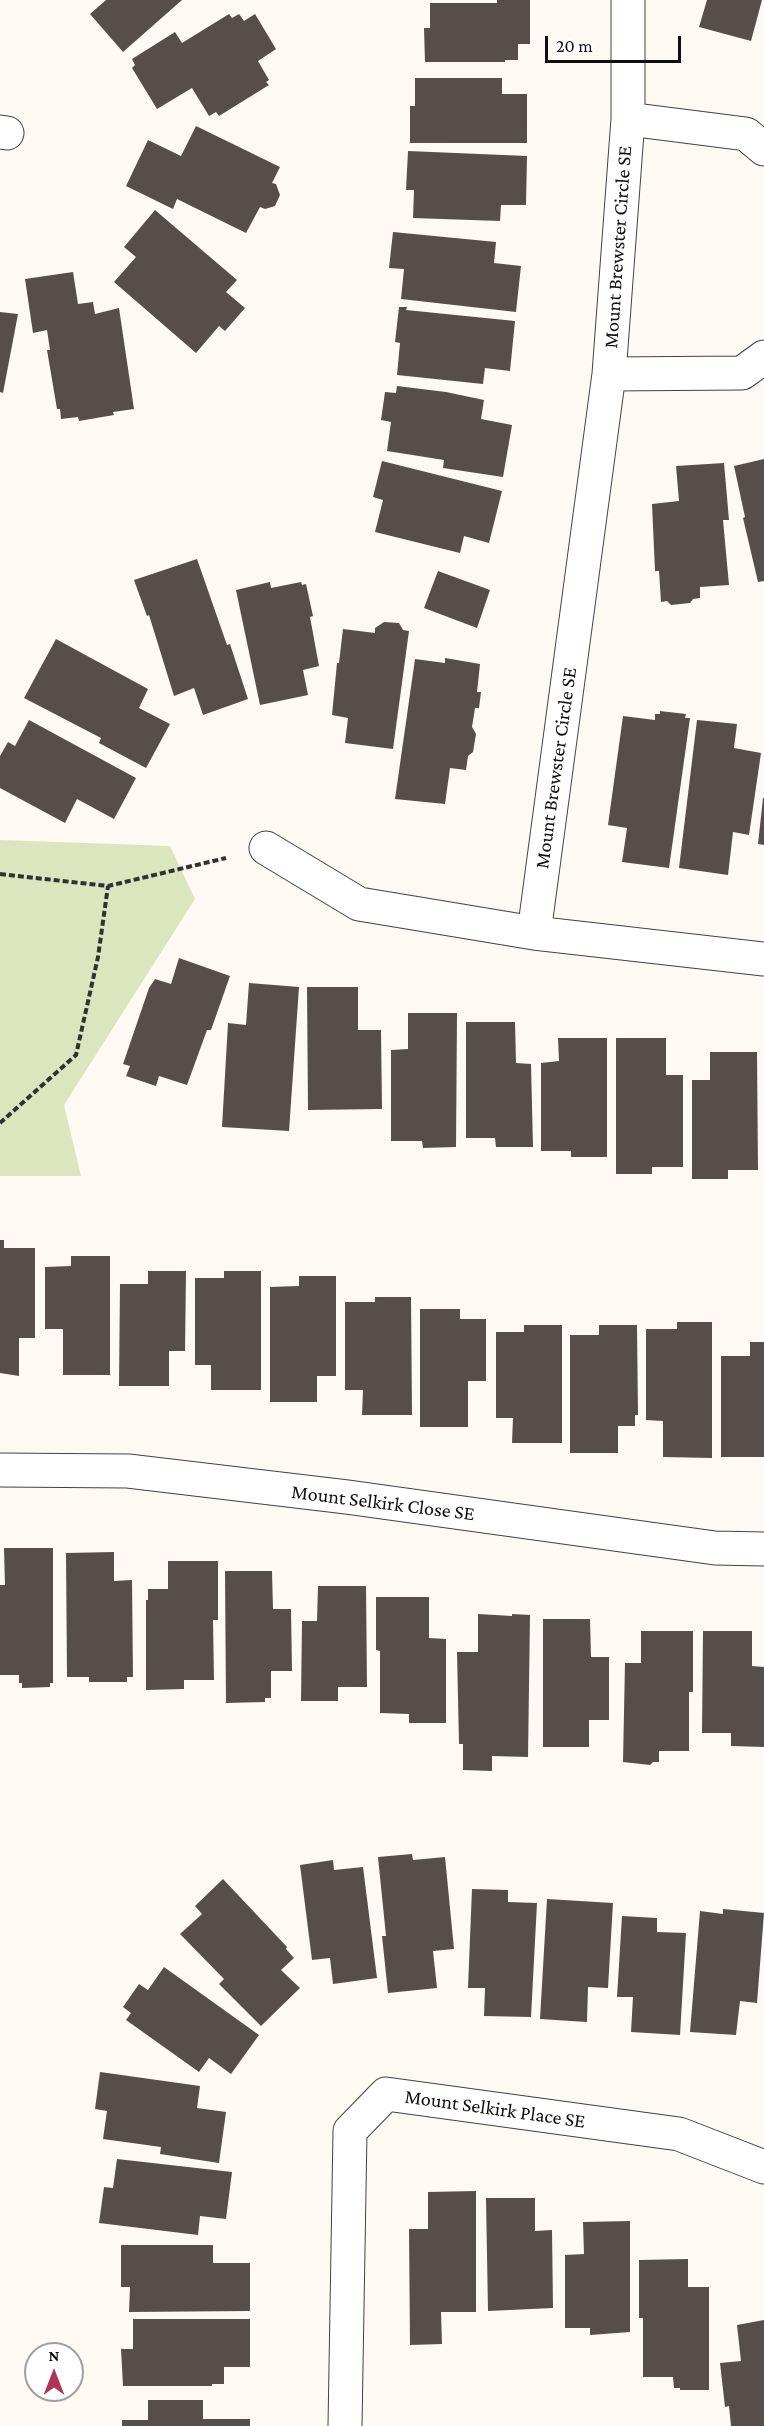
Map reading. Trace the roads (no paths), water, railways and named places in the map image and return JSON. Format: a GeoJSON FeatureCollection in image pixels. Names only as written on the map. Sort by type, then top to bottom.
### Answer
{"type":"FeatureCollection","features":[{"type":"Feature","properties":{"kind":"street","name":"Mount Brewster Circle SE"},"geometry":{"type":"LineString","coordinates":[[534,933],[609,374],[628,119],[628,0]]}},
{"type":"Feature","properties":{"kind":"street","name":"Mount Brewster Circle SE"},"geometry":{"type":"LineString","coordinates":[[628,119],[746,134],[764,149]]}},
{"type":"Feature","properties":{"kind":"street","name":"Mount Brewster Circle SE"},"geometry":{"type":"LineString","coordinates":[[609,374],[742,373],[764,357]]}},
{"type":"Feature","properties":{"kind":"street"},"geometry":{"type":"LineString","coordinates":[[266,848],[359,904],[534,933],[764,959]]}},
{"type":"Feature","properties":{"kind":"street","name":"Mount Selkirk Close SE"},"geometry":{"type":"LineString","coordinates":[[0,1470],[128,1471],[347,1497],[715,1548],[764,1549]]}},
{"type":"Feature","properties":{"kind":"street","name":"Mount Selkirk Place SE"},"geometry":{"type":"LineString","coordinates":[[345,2426],[351,2131],[386,2094],[679,2134],[764,2167]]}}]}
